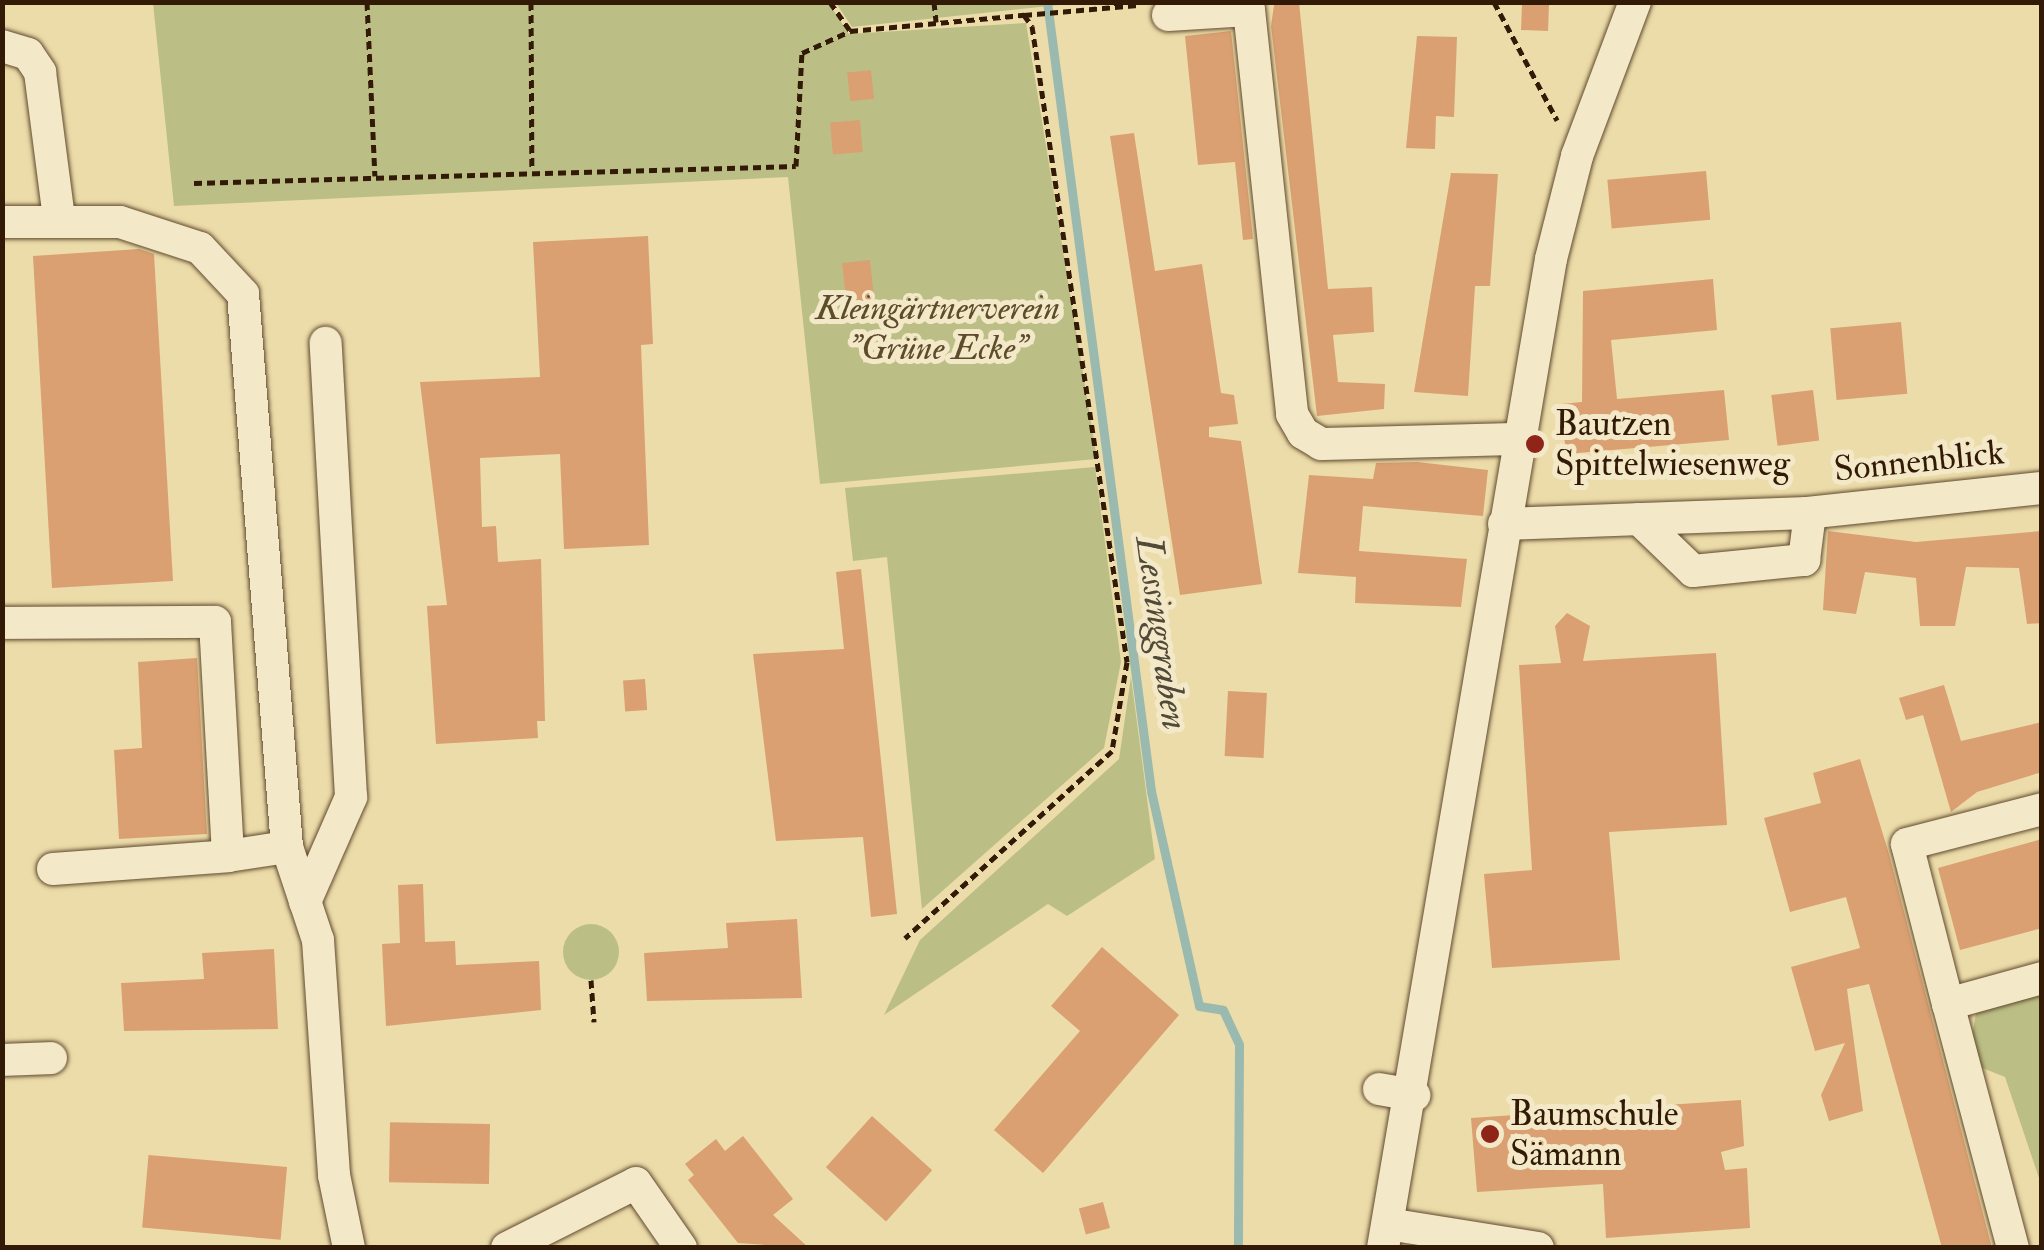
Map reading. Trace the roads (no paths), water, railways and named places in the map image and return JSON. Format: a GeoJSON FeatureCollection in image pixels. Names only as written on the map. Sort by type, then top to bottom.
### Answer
{"type":"FeatureCollection","features":[{"type":"Feature","properties":{"kind":"street"},"geometry":{"type":"LineString","coordinates":[[1538,1248],[1385,1236],[1414,1095],[1517,438],[1584,139],[1635,2]]}},
{"type":"Feature","properties":{"kind":"street"},"geometry":{"type":"LineString","coordinates":[[1161,10],[1249,10],[1292,414],[1302,433],[1320,444],[1517,438]]}},
{"type":"Feature","properties":{"kind":"street"},"geometry":{"type":"LineString","coordinates":[[2,46],[28,54],[40,72],[60,218]]}},
{"type":"Feature","properties":{"kind":"street"},"geometry":{"type":"LineString","coordinates":[[2,222],[60,218],[120,222],[200,248],[243,294],[286,847],[318,940],[334,1175],[349,1248]]}},
{"type":"Feature","properties":{"kind":"street"},"geometry":{"type":"LineString","coordinates":[[305,902],[351,798],[326,343]]}},
{"type":"Feature","properties":{"kind":"street","name":"Sonnenblick"},"geometry":{"type":"LineString","coordinates":[[1504,524],[1810,513],[2042,488]]}},
{"type":"Feature","properties":{"kind":"street"},"geometry":{"type":"LineString","coordinates":[[1639,520],[1693,571],[1804,560],[1810,513]]}},
{"type":"Feature","properties":{"kind":"street"},"geometry":{"type":"LineString","coordinates":[[2,623],[215,622],[228,856]]}},
{"type":"Feature","properties":{"kind":"street"},"geometry":{"type":"LineString","coordinates":[[2013,1248],[1907,844],[2042,810]]}},
{"type":"Feature","properties":{"kind":"street"},"geometry":{"type":"LineString","coordinates":[[53,868],[228,856],[286,847]]}},
{"type":"Feature","properties":{"kind":"street"},"geometry":{"type":"LineString","coordinates":[[1948,1004],[2042,978]]}},
{"type":"Feature","properties":{"kind":"street"},"geometry":{"type":"LineString","coordinates":[[2,1060],[51,1058]]}},
{"type":"Feature","properties":{"kind":"street"},"geometry":{"type":"LineString","coordinates":[[1379,1089],[1414,1095]]}},
{"type":"Feature","properties":{"kind":"street"},"geometry":{"type":"LineString","coordinates":[[507,1248],[636,1183],[681,1248]]}},
{"type":"Feature","properties":{"kind":"waterway","name":"Lessinggraben"},"geometry":{"type":"LineString","coordinates":[[1047,2],[1151,791],[1199,1006],[1223,1010],[1239,1045],[1238,1248]]}},
{"type":"Feature","properties":{"kind":"place","name":"Bautzen Spittelwiesenweg"},"geometry":{"type":"Point","coordinates":[1535,444]}},
{"type":"Feature","properties":{"kind":"place","name":"Baumschule Sämann"},"geometry":{"type":"Point","coordinates":[1490,1134]}},
{"type":"Feature","properties":{"kind":"park label","name":"Kleingärtnerverein \"Grüne Ecke\""},"geometry":{"type":"Point","coordinates":[938,328]}}]}
